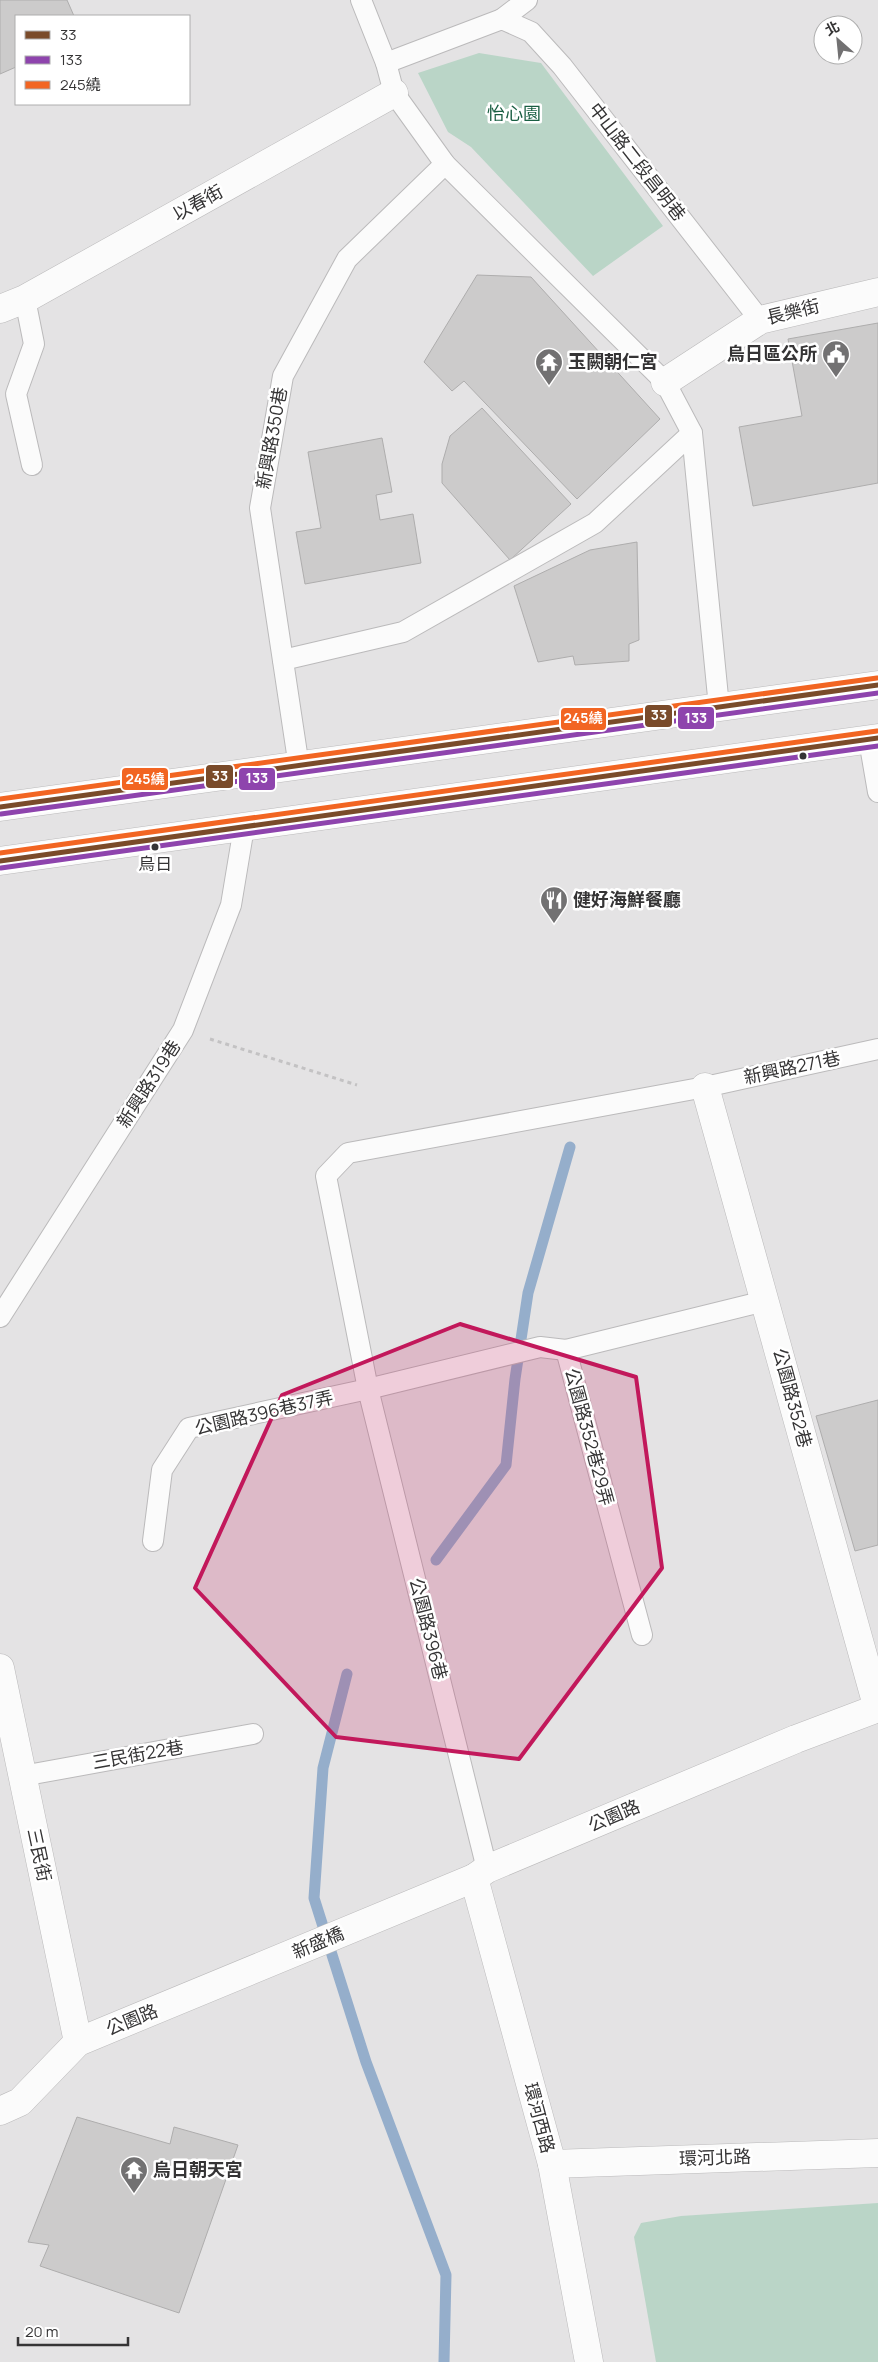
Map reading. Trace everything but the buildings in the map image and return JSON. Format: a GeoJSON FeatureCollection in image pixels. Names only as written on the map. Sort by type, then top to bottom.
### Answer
{"type":"FeatureCollection","features":[{"type":"Feature","properties":{"kind":"street","name":"以春街"},"geometry":{"type":"LineString","coordinates":[[0,309],[25,299],[394,93]]}},
{"type":"Feature","properties":{"kind":"street","name":"長樂街"},"geometry":{"type":"LineString","coordinates":[[664,382],[760,320],[878,292]]}},
{"type":"Feature","properties":{"kind":"street"},"geometry":{"type":"LineString","coordinates":[[0,807],[299,767],[878,684]]}},
{"type":"Feature","properties":{"kind":"street"},"geometry":{"type":"LineString","coordinates":[[0,861],[874,739]]}},
{"type":"Feature","properties":{"kind":"street","name":"公園路352巷"},"geometry":{"type":"LineString","coordinates":[[705,1087],[878,1709]]}},
{"type":"Feature","properties":{"kind":"street","name":"三民街"},"geometry":{"type":"LineString","coordinates":[[0,1668],[78,2042]]}},
{"type":"Feature","properties":{"kind":"street","name":"公園路"},"geometry":{"type":"LineString","coordinates":[[352,1928],[796,1740],[878,1709]]}},
{"type":"Feature","properties":{"kind":"street","name":"環河西路"},"geometry":{"type":"LineString","coordinates":[[480,1873],[552,2164],[589,2362]]}},
{"type":"Feature","properties":{"kind":"street","name":"新盛橋"},"geometry":{"type":"LineString","coordinates":[[283,1957],[352,1928]]}},
{"type":"Feature","properties":{"kind":"street","name":"公園路"},"geometry":{"type":"LineString","coordinates":[[0,2111],[20,2102],[78,2042],[283,1957]]}},
{"type":"Feature","properties":{"kind":"street","name":"環河北路"},"geometry":{"type":"LineString","coordinates":[[552,2164],[878,2153]]}},
{"type":"Feature","properties":{"kind":"lane"},"geometry":{"type":"LineString","coordinates":[[361,0],[386,63],[394,93],[445,164],[664,382],[692,433],[718,707]]}},
{"type":"Feature","properties":{"kind":"lane"},"geometry":{"type":"LineString","coordinates":[[386,63],[502,19],[527,0]]}},
{"type":"Feature","properties":{"kind":"lane","name":"中山路二段昌明巷"},"geometry":{"type":"LineString","coordinates":[[502,19],[531,32],[562,66],[760,320]]}},
{"type":"Feature","properties":{"kind":"lane","name":"新興路350巷"},"geometry":{"type":"LineString","coordinates":[[299,767],[260,508],[283,376],[347,259],[445,164]]}},
{"type":"Feature","properties":{"kind":"lane"},"geometry":{"type":"LineString","coordinates":[[25,299],[34,344],[16,394],[32,465]]}},
{"type":"Feature","properties":{"kind":"lane"},"geometry":{"type":"LineString","coordinates":[[283,660],[403,632],[595,523],[692,433]]}},
{"type":"Feature","properties":{"kind":"lane"},"geometry":{"type":"LineString","coordinates":[[874,739],[878,792]]}},
{"type":"Feature","properties":{"kind":"lane","name":"新興路319巷"},"geometry":{"type":"LineString","coordinates":[[0,1317],[184,1030],[231,905],[244,827]]}},
{"type":"Feature","properties":{"kind":"lane","name":"新興路271巷"},"geometry":{"type":"LineString","coordinates":[[368,1389],[326,1176],[348,1153],[705,1087],[878,1049]]}},
{"type":"Feature","properties":{"kind":"lane","name":"公園路352巷29弄"},"geometry":{"type":"LineString","coordinates":[[642,1635],[566,1350],[765,1301]]}},
{"type":"Feature","properties":{"kind":"lane","name":"公園路396巷37弄"},"geometry":{"type":"LineString","coordinates":[[153,1541],[162,1470],[189,1428],[368,1389],[540,1347],[566,1350]]}},
{"type":"Feature","properties":{"kind":"lane","name":"公園路396巷"},"geometry":{"type":"LineString","coordinates":[[368,1389],[480,1873]]}},
{"type":"Feature","properties":{"kind":"lane","name":"三民街22巷"},"geometry":{"type":"LineString","coordinates":[[22,1776],[253,1734]]}},
{"type":"Feature","properties":{"kind":"path"},"geometry":{"type":"LineString","coordinates":[[184,1030],[358,1085]]}},
{"type":"Feature","properties":{"kind":"highlighted area"},"geometry":{"type":"Polygon","coordinates":[[[460,1324],[636,1377],[662,1568],[519,1759],[336,1737],[195,1588],[282,1395],[460,1324]]]}},
{"type":"Feature","properties":{"kind":"green space","name":"怡心園"},"geometry":{"type":"Polygon","coordinates":[[[479,53],[541,63],[663,226],[593,276],[471,147],[448,132],[418,73],[479,53]]]}},
{"type":"Feature","properties":{"kind":"green space"},"geometry":{"type":"Polygon","coordinates":[[[878,2203],[878,2362],[656,2362],[634,2237],[641,2223],[681,2216],[878,2203]]]}},
{"type":"Feature","properties":{"kind":"waterway"},"geometry":{"type":"LineString","coordinates":[[436,1560],[506,1465],[515,1379],[528,1293],[570,1147]]}},
{"type":"Feature","properties":{"kind":"waterway"},"geometry":{"type":"LineString","coordinates":[[347,1674],[323,1768],[314,1898],[366,2062],[446,2275],[444,2362]]}},
{"type":"Feature","properties":{"kind":"transit line","name":"245繞"},"geometry":{"type":"LineString","coordinates":[[0,799],[877,678]]}},
{"type":"Feature","properties":{"kind":"transit line","name":"33"},"geometry":{"type":"LineString","coordinates":[[0,807],[878,685]]}},
{"type":"Feature","properties":{"kind":"transit line","name":"133"},"geometry":{"type":"LineString","coordinates":[[1,814],[878,693]]}},
{"type":"Feature","properties":{"kind":"transit line","name":"245繞"},"geometry":{"type":"LineString","coordinates":[[0,853],[877,731]]}},
{"type":"Feature","properties":{"kind":"transit line","name":"33"},"geometry":{"type":"LineString","coordinates":[[0,861],[878,738]]}},
{"type":"Feature","properties":{"kind":"transit line","name":"133"},"geometry":{"type":"LineString","coordinates":[[1,868],[878,746]]}},
{"type":"Feature","properties":{"kind":"place","name":"烏日區公所"},"geometry":{"type":"Point","coordinates":[836,378]}},
{"type":"Feature","properties":{"kind":"place","name":"玉闕朝仁宮"},"geometry":{"type":"Point","coordinates":[549,386]}},
{"type":"Feature","properties":{"kind":"place","name":"烏日"},"geometry":{"type":"Point","coordinates":[155,847]}},
{"type":"Feature","properties":{"kind":"place","name":"健好海鮮餐廳"},"geometry":{"type":"Point","coordinates":[554,924]}},
{"type":"Feature","properties":{"kind":"place","name":"烏日朝天宮"},"geometry":{"type":"Point","coordinates":[134,2194]}}]}
